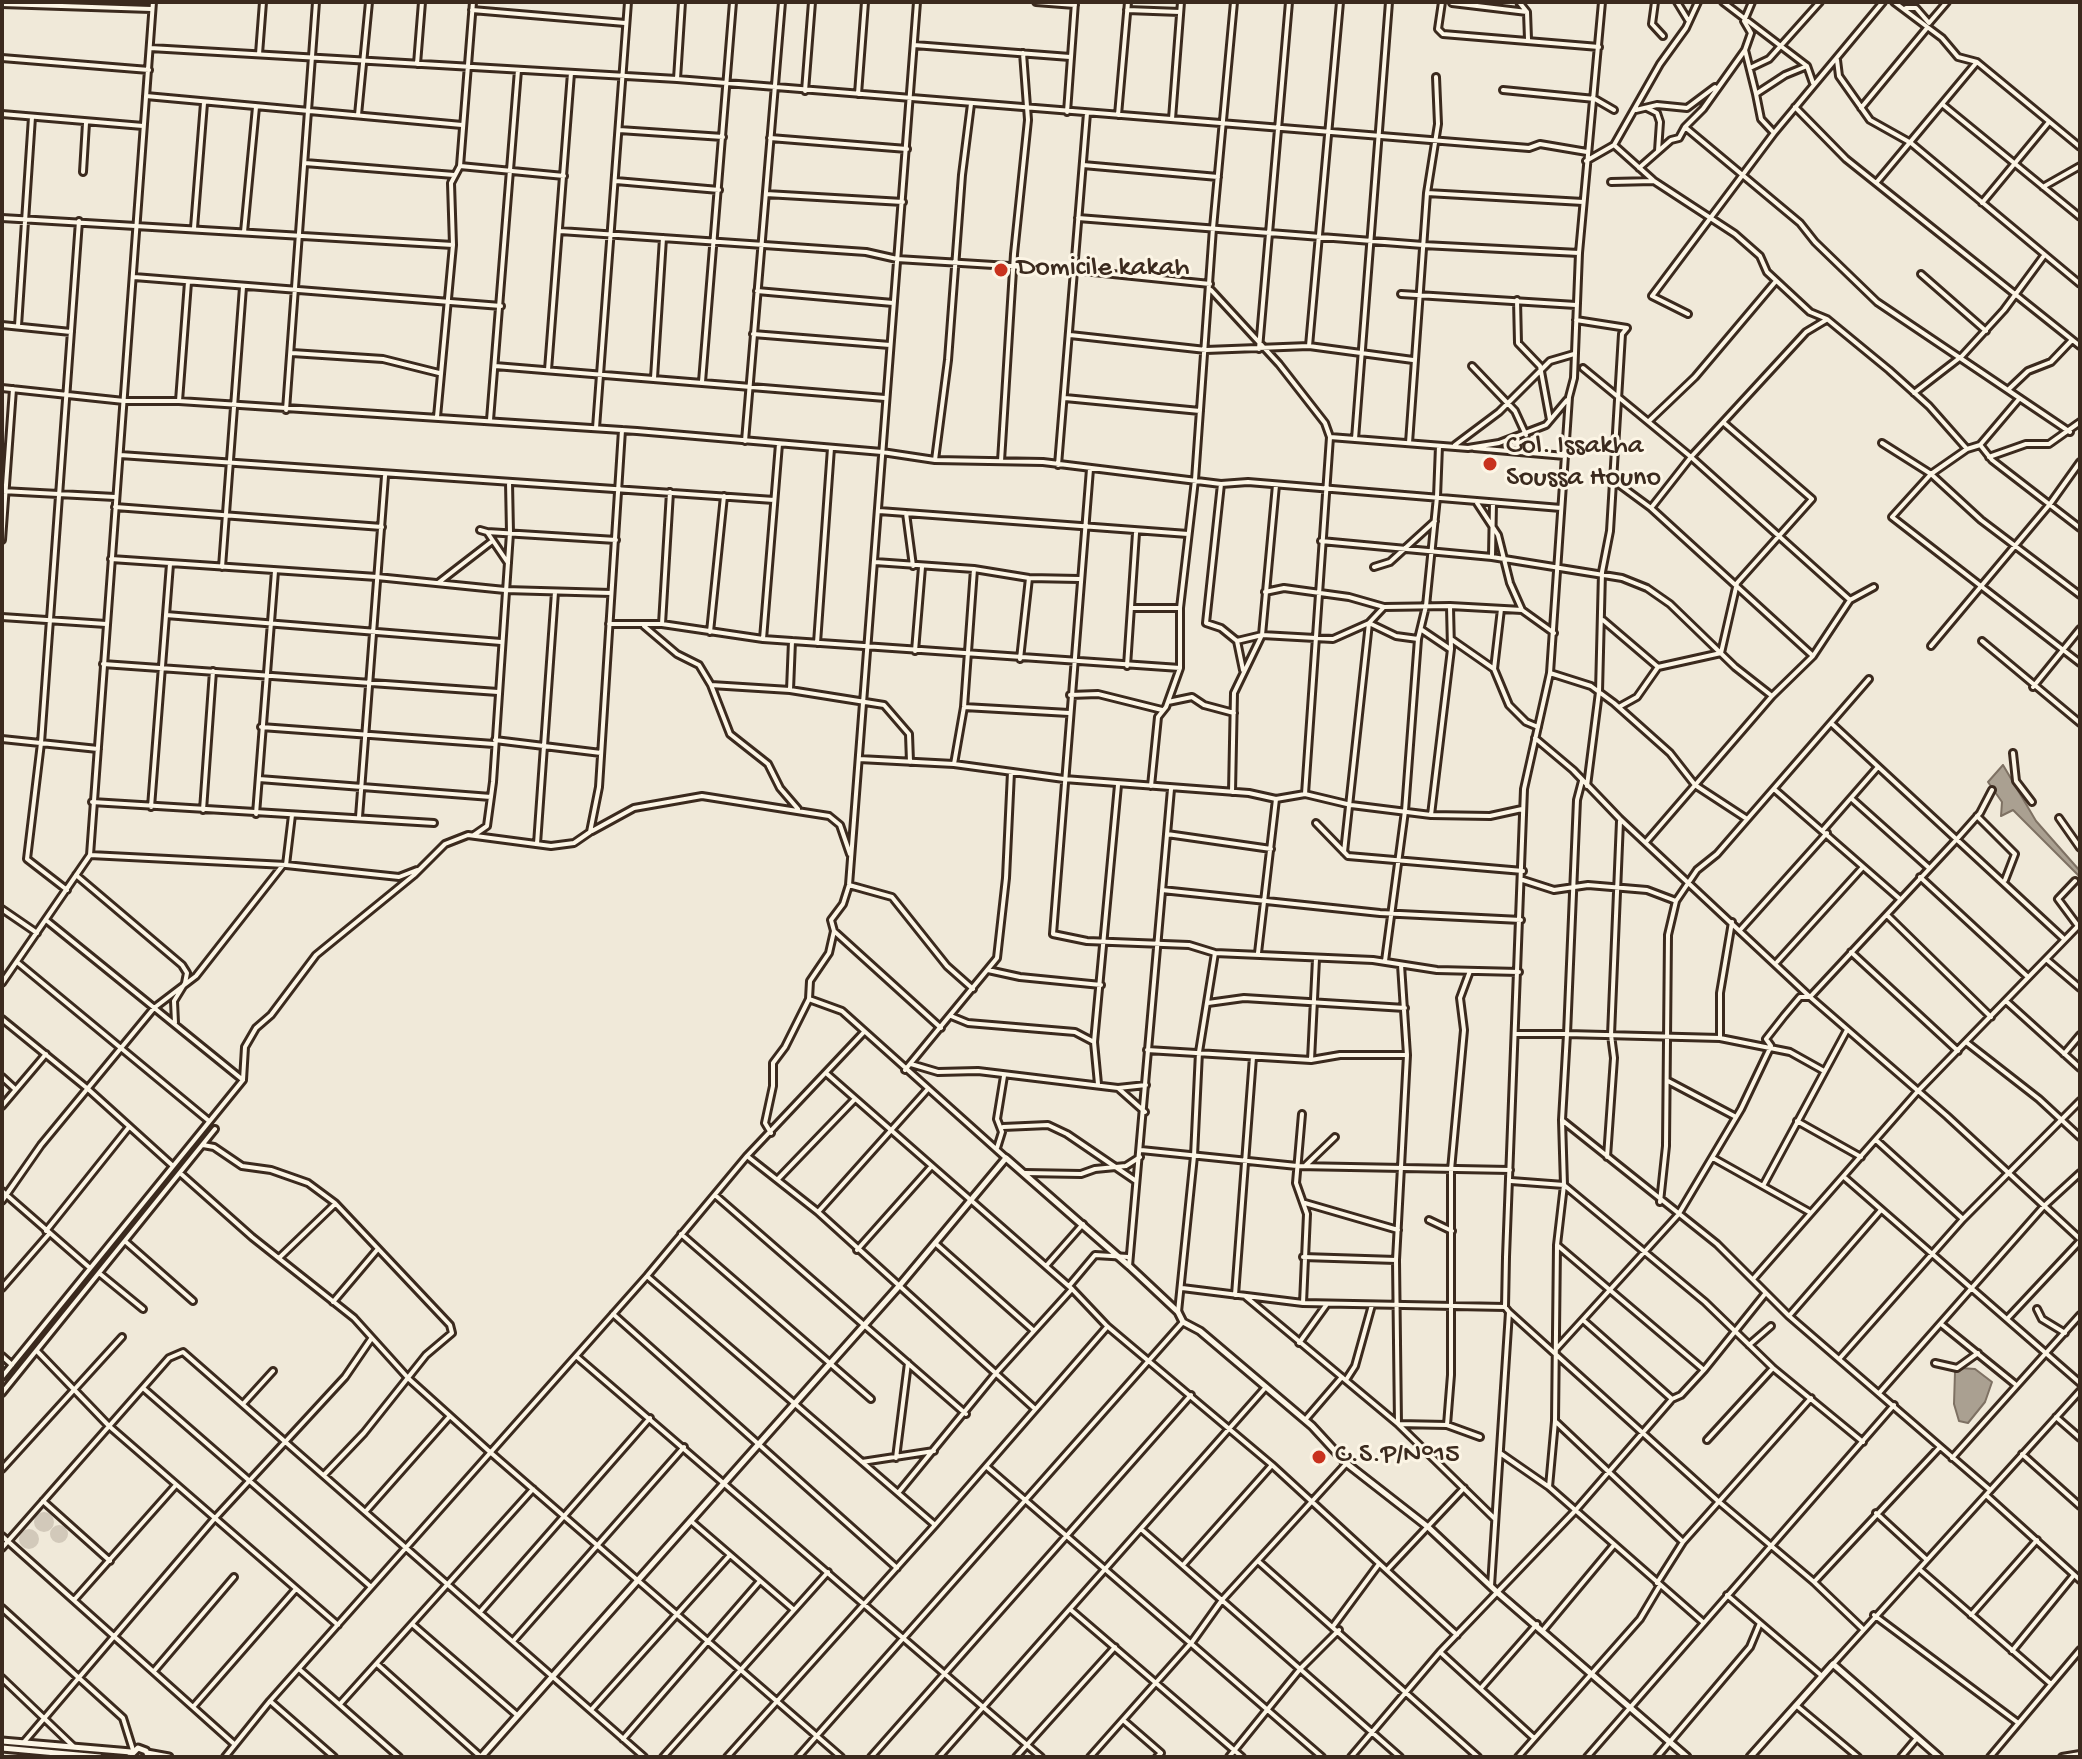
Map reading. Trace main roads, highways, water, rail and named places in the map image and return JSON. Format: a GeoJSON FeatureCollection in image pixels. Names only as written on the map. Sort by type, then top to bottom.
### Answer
{"type":"FeatureCollection","features":[{"type":"Feature","properties":{"kind":"place","name":"Domicile kakah"},"geometry":{"type":"Point","coordinates":[1001,270]}},
{"type":"Feature","properties":{"kind":"place","name":"Col. Issakha Soussa Houno"},"geometry":{"type":"Point","coordinates":[1490,464]}},
{"type":"Feature","properties":{"kind":"place","name":"C.S.P/N°15"},"geometry":{"type":"Point","coordinates":[1319,1457]}}]}
